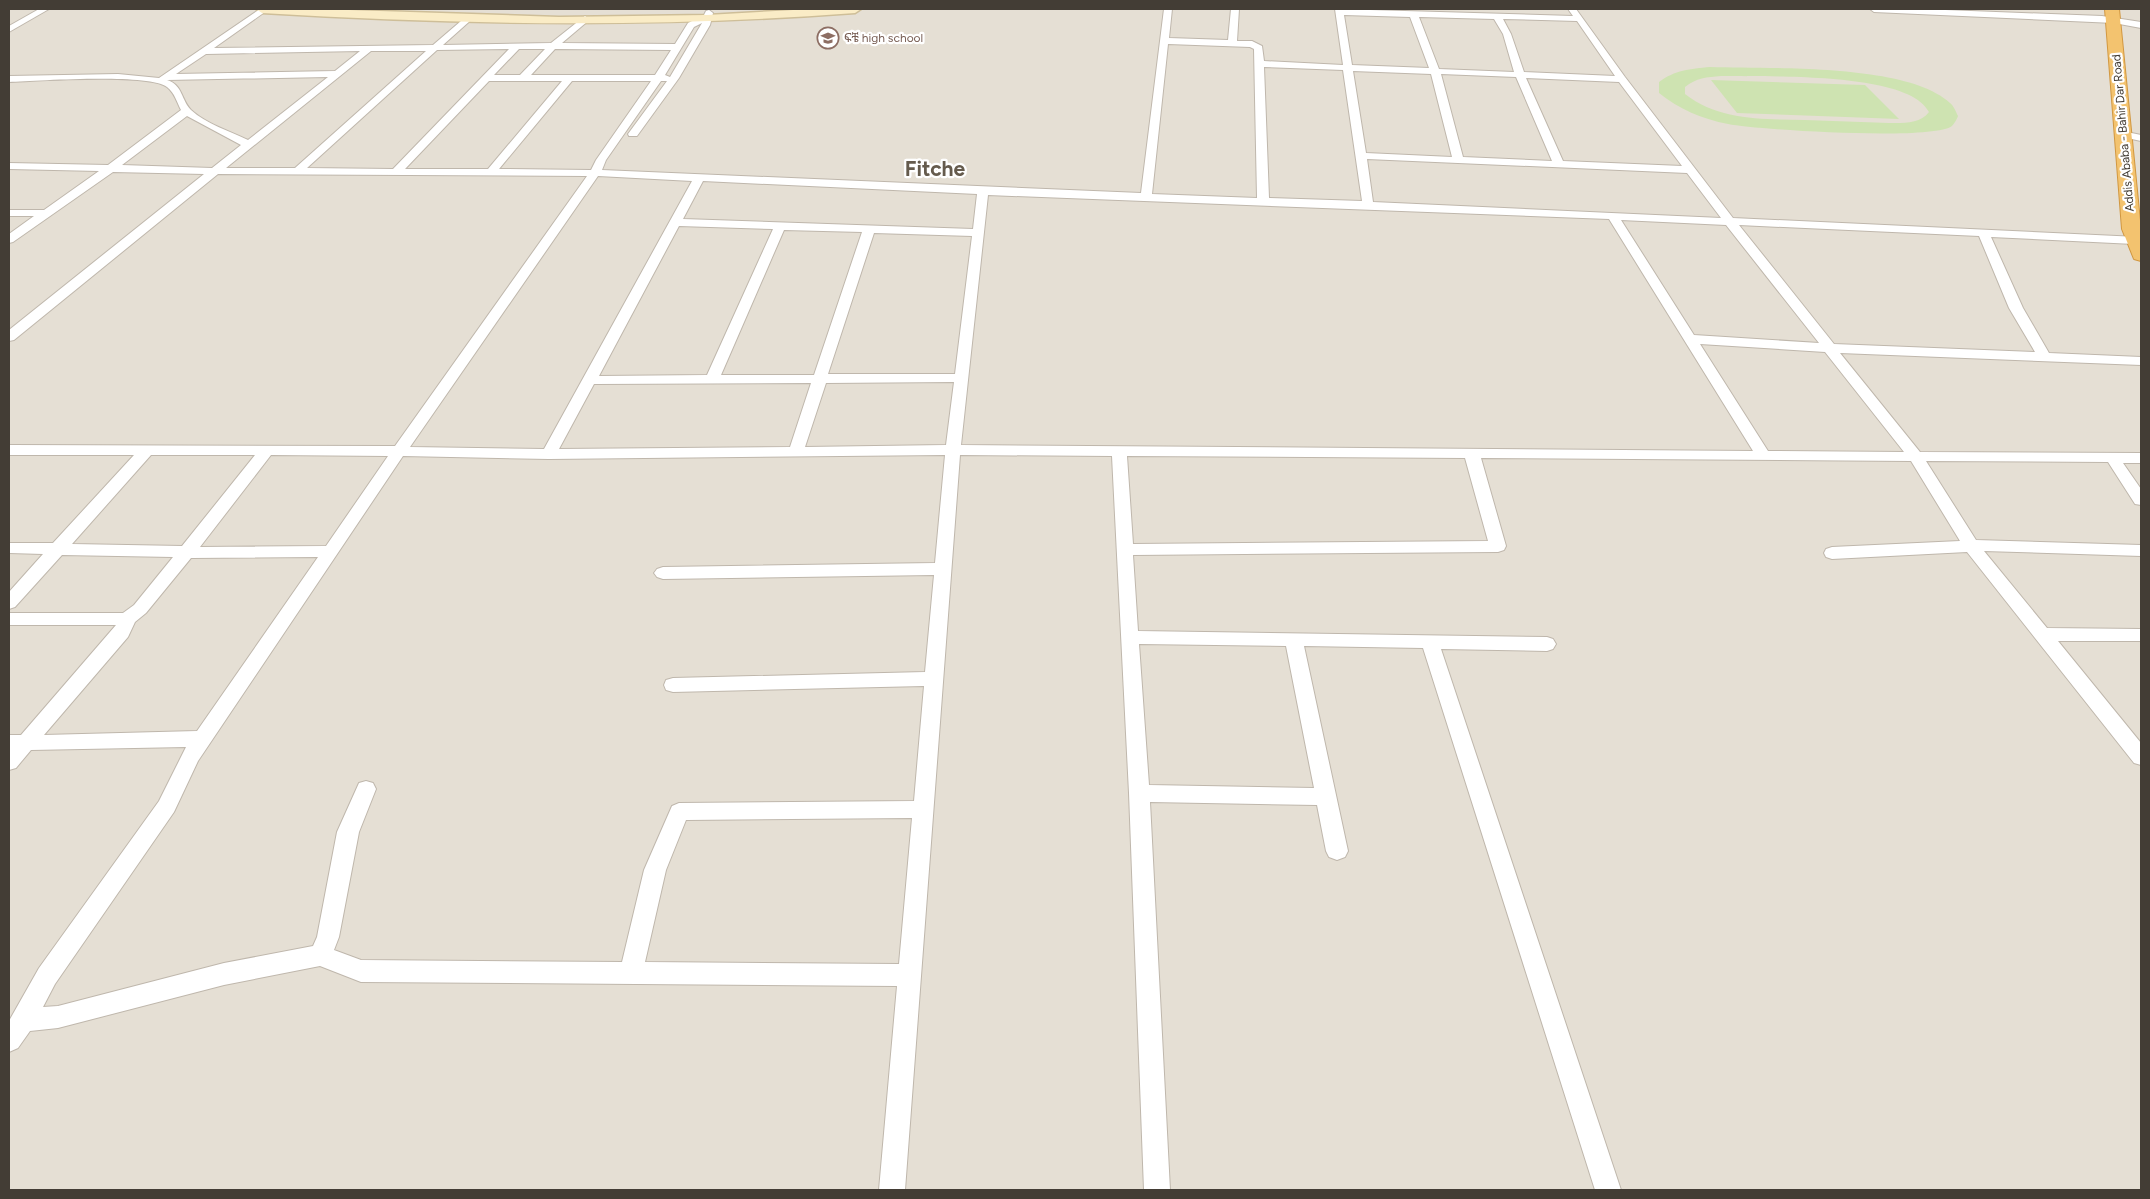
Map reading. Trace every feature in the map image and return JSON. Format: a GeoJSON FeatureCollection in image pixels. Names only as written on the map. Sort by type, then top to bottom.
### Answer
{"type":"FeatureCollection","features":[{"type":"Feature","properties":{"kind":"highway","name":"Addis Ababa - Bahir Dar Road"},"geometry":{"type":"LineString","coordinates":[[2113,15],[2131,229],[2139,251]]}},
{"type":"Feature","properties":{"kind":"street"},"geometry":{"type":"LineString","coordinates":[[9,29],[45,9]]}},
{"type":"Feature","properties":{"kind":"street"},"geometry":{"type":"LineString","coordinates":[[162,79],[264,9],[390,16],[571,19],[587,14],[709,13],[762,16],[855,9]]}},
{"type":"Feature","properties":{"kind":"street"},"geometry":{"type":"LineString","coordinates":[[1146,196],[1168,9]]}},
{"type":"Feature","properties":{"kind":"street"},"geometry":{"type":"LineString","coordinates":[[1232,44],[1235,9]]}},
{"type":"Feature","properties":{"kind":"street"},"geometry":{"type":"LineString","coordinates":[[1572,9],[1622,79],[1730,222],[1915,456],[1972,547],[2043,634],[2133,737],[2141,757]]}},
{"type":"Feature","properties":{"kind":"street"},"geometry":{"type":"LineString","coordinates":[[1874,9],[2113,15],[2141,26]]}},
{"type":"Feature","properties":{"kind":"street"},"geometry":{"type":"LineString","coordinates":[[1937,9],[2019,11],[2092,18],[2113,15]]}},
{"type":"Feature","properties":{"kind":"street"},"geometry":{"type":"LineString","coordinates":[[1368,205],[1339,10],[1414,15],[1580,19]]}},
{"type":"Feature","properties":{"kind":"street"},"geometry":{"type":"LineString","coordinates":[[9,1040],[24,1020],[47,976],[167,806],[190,757],[202,739],[399,451],[595,173],[601,160],[658,78],[676,46],[691,25],[709,13]]}},
{"type":"Feature","properties":{"kind":"street"},"geometry":{"type":"LineString","coordinates":[[625,145],[674,78],[706,25],[709,13]]}},
{"type":"Feature","properties":{"kind":"street"},"geometry":{"type":"LineString","coordinates":[[523,78],[587,14]]}},
{"type":"Feature","properties":{"kind":"street"},"geometry":{"type":"LineString","coordinates":[[1414,15],[1435,71],[1458,160]]}},
{"type":"Feature","properties":{"kind":"street"},"geometry":{"type":"LineString","coordinates":[[298,171],[468,18]]}},
{"type":"Feature","properties":{"kind":"street"},"geometry":{"type":"LineString","coordinates":[[1498,18],[1507,34],[1520,75],[1559,164]]}},
{"type":"Feature","properties":{"kind":"street"},"geometry":{"type":"LineString","coordinates":[[1164,41],[1252,44],[1259,48],[1261,64],[1263,201]]}},
{"type":"Feature","properties":{"kind":"street"},"geometry":{"type":"LineString","coordinates":[[396,172],[516,46]]}},
{"type":"Feature","properties":{"kind":"street"},"geometry":{"type":"LineString","coordinates":[[203,52],[435,47],[676,46]]}},
{"type":"Feature","properties":{"kind":"street"},"geometry":{"type":"LineString","coordinates":[[9,337],[97,263],[370,48]]}},
{"type":"Feature","properties":{"kind":"street"},"geometry":{"type":"LineString","coordinates":[[1261,64],[1622,79]]}},
{"type":"Feature","properties":{"kind":"street"},"geometry":{"type":"LineString","coordinates":[[9,79],[162,79],[338,74]]}},
{"type":"Feature","properties":{"kind":"street"},"geometry":{"type":"LineString","coordinates":[[487,78],[674,78]]}},
{"type":"Feature","properties":{"kind":"street"},"geometry":{"type":"LineString","coordinates":[[491,172],[570,78]]}},
{"type":"Feature","properties":{"kind":"street"},"geometry":{"type":"LineString","coordinates":[[162,79],[179,92],[187,111],[249,145]]}},
{"type":"Feature","properties":{"kind":"street"},"geometry":{"type":"LineString","coordinates":[[9,239],[187,111]]}},
{"type":"Feature","properties":{"kind":"street"},"geometry":{"type":"LineString","coordinates":[[2122,134],[2141,138]]}},
{"type":"Feature","properties":{"kind":"street"},"geometry":{"type":"LineString","coordinates":[[1361,156],[1691,170]]}},
{"type":"Feature","properties":{"kind":"street"},"geometry":{"type":"LineString","coordinates":[[595,173],[614,160]]}},
{"type":"Feature","properties":{"kind":"street"},"geometry":{"type":"LineString","coordinates":[[9,166],[213,171],[595,173],[1983,233],[2139,251]]}},
{"type":"Feature","properties":{"kind":"street"},"geometry":{"type":"LineString","coordinates":[[548,454],[699,178]]}},
{"type":"Feature","properties":{"kind":"street"},"geometry":{"type":"LineString","coordinates":[[892,1190],[953,450],[983,191]]}},
{"type":"Feature","properties":{"kind":"street"},"geometry":{"type":"LineString","coordinates":[[9,213],[45,213]]}},
{"type":"Feature","properties":{"kind":"street"},"geometry":{"type":"LineString","coordinates":[[1613,217],[1763,455]]}},
{"type":"Feature","properties":{"kind":"street"},"geometry":{"type":"LineString","coordinates":[[675,222],[978,233]]}},
{"type":"Feature","properties":{"kind":"street"},"geometry":{"type":"LineString","coordinates":[[712,380],[780,226]]}},
{"type":"Feature","properties":{"kind":"street"},"geometry":{"type":"LineString","coordinates":[[796,452],[869,229]]}},
{"type":"Feature","properties":{"kind":"street"},"geometry":{"type":"LineString","coordinates":[[1983,233],[2016,308],[2044,357]]}},
{"type":"Feature","properties":{"kind":"street"},"geometry":{"type":"LineString","coordinates":[[1691,339],[1830,348],[2141,361]]}},
{"type":"Feature","properties":{"kind":"street"},"geometry":{"type":"LineString","coordinates":[[588,380],[961,378]]}},
{"type":"Feature","properties":{"kind":"street"},"geometry":{"type":"LineString","coordinates":[[9,450],[399,451],[548,454],[953,450],[1119,453],[2141,458]]}},
{"type":"Feature","properties":{"kind":"street"},"geometry":{"type":"LineString","coordinates":[[9,603],[147,450]]}},
{"type":"Feature","properties":{"kind":"street"},"geometry":{"type":"LineString","coordinates":[[9,762],[17,743],[122,632],[127,619],[140,609],[266,451]]}},
{"type":"Feature","properties":{"kind":"street"},"geometry":{"type":"LineString","coordinates":[[1119,453],[1139,793],[1157,1190]]}},
{"type":"Feature","properties":{"kind":"street"},"geometry":{"type":"LineString","coordinates":[[1124,550],[1498,546],[1472,454]]}},
{"type":"Feature","properties":{"kind":"street"},"geometry":{"type":"LineString","coordinates":[[2112,457],[2141,500]]}},
{"type":"Feature","properties":{"kind":"street"},"geometry":{"type":"LineString","coordinates":[[1832,553],[1994,545],[2141,550]]}},
{"type":"Feature","properties":{"kind":"street"},"geometry":{"type":"LineString","coordinates":[[9,548],[186,553],[331,551]]}},
{"type":"Feature","properties":{"kind":"street"},"geometry":{"type":"LineString","coordinates":[[663,573],[943,569]]}},
{"type":"Feature","properties":{"kind":"street"},"geometry":{"type":"LineString","coordinates":[[9,619],[127,619]]}},
{"type":"Feature","properties":{"kind":"street"},"geometry":{"type":"LineString","coordinates":[[2043,634],[2141,635]]}},
{"type":"Feature","properties":{"kind":"street"},"geometry":{"type":"LineString","coordinates":[[1130,637],[1547,644]]}},
{"type":"Feature","properties":{"kind":"street"},"geometry":{"type":"LineString","coordinates":[[1294,640],[1337,851]]}},
{"type":"Feature","properties":{"kind":"street"},"geometry":{"type":"LineString","coordinates":[[1430,642],[1608,1190]]}},
{"type":"Feature","properties":{"kind":"street"},"geometry":{"type":"LineString","coordinates":[[673,685],[934,679]]}},
{"type":"Feature","properties":{"kind":"street"},"geometry":{"type":"LineString","coordinates":[[17,743],[202,739]]}},
{"type":"Feature","properties":{"kind":"street"},"geometry":{"type":"LineString","coordinates":[[320,955],[328,937],[348,832],[366,789]]}},
{"type":"Feature","properties":{"kind":"street"},"geometry":{"type":"LineString","coordinates":[[1139,793],[1326,797]]}},
{"type":"Feature","properties":{"kind":"street"},"geometry":{"type":"LineString","coordinates":[[631,973],[655,870],[679,812],[923,809]]}},
{"type":"Feature","properties":{"kind":"street"},"geometry":{"type":"LineString","coordinates":[[24,1020],[58,1017],[224,974],[320,955],[361,971],[910,975]]}},
{"type":"Feature","properties":{"kind":"shaded area"},"geometry":{"type":"Polygon","coordinates":[[[9,9],[2141,9],[2141,1190],[9,1190],[9,9]]]}},
{"type":"Feature","properties":{"kind":"green space"},"geometry":{"type":"Polygon","coordinates":[[[1710,67],[1836,71],[1903,81],[1930,90],[1951,104],[1958,116],[1952,126],[1913,133],[1844,133],[1773,129],[1728,124],[1709,119],[1691,113],[1659,93],[1659,82],[1665,78],[1683,71],[1710,67]],[[1716,76],[1698,80],[1685,87],[1685,94],[1698,103],[1712,109],[1742,117],[1900,123],[1916,121],[1929,112],[1916,99],[1894,89],[1866,83],[1801,77],[1716,76]]]}},
{"type":"Feature","properties":{"kind":"green space"},"geometry":{"type":"Polygon","coordinates":[[[1711,80],[1865,85],[1899,119],[1737,113],[1711,80]]]}},
{"type":"Feature","properties":{"kind":"place","name":"ፍቼ high school"},"geometry":{"type":"Point","coordinates":[828,38]}},
{"type":"Feature","properties":{"kind":"district","name":"Fitche"},"geometry":{"type":"Point","coordinates":[935,168]}}]}
